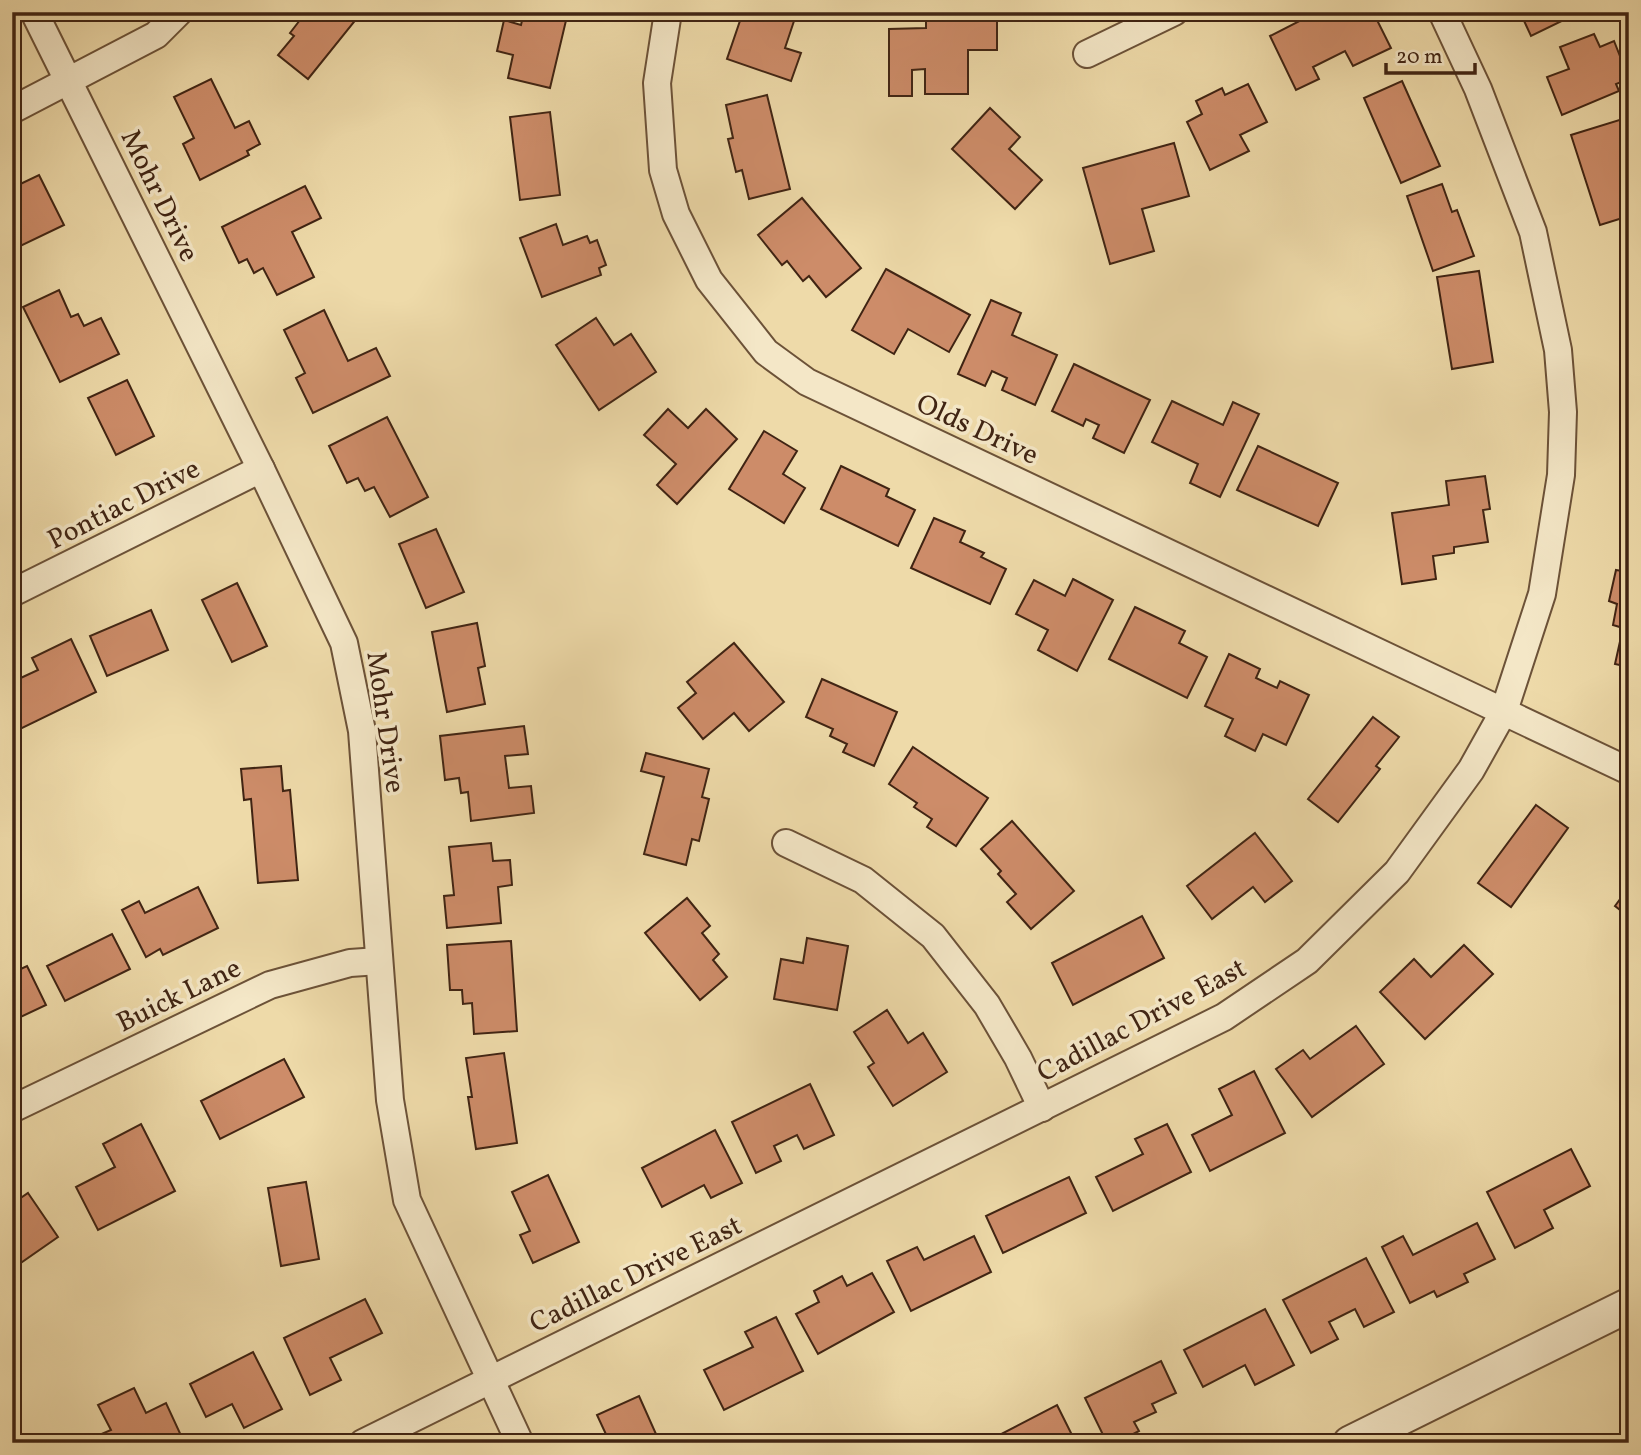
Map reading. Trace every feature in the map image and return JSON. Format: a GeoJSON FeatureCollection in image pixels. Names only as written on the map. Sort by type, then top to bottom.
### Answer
{"type":"FeatureCollection","features":[{"type":"Feature","properties":{"kind":"street","name":"Mohr Drive"},"geometry":{"type":"LineString","coordinates":[[34,12],[261,469],[344,643],[362,730],[390,1100],[407,1200],[520,1443]]}},
{"type":"Feature","properties":{"kind":"street"},"geometry":{"type":"LineString","coordinates":[[12,110],[156,35],[179,12]]}},
{"type":"Feature","properties":{"kind":"street","name":"Olds Drive"},"geometry":{"type":"LineString","coordinates":[[668,12],[657,83],[663,170],[676,215],[709,280],[766,352],[807,382],[1629,771]]}},
{"type":"Feature","properties":{"kind":"street"},"geometry":{"type":"LineString","coordinates":[[1087,54],[1174,12]]}},
{"type":"Feature","properties":{"kind":"street","name":"Cadillac Drive East"},"geometry":{"type":"LineString","coordinates":[[363,1443],[1224,1017],[1307,961],[1397,872],[1471,770],[1504,711],[1542,594],[1561,475],[1563,412],[1558,350],[1533,232],[1478,89],[1442,12]]}},
{"type":"Feature","properties":{"kind":"street","name":"Pontiac Drive"},"geometry":{"type":"LineString","coordinates":[[12,593],[261,469]]}},
{"type":"Feature","properties":{"kind":"street"},"geometry":{"type":"LineString","coordinates":[[786,843],[863,880],[933,936],[987,1005],[1018,1058],[1042,1108]]}},
{"type":"Feature","properties":{"kind":"street","name":"Buick Lane"},"geometry":{"type":"LineString","coordinates":[[12,1109],[270,985],[350,963],[379,961]]}},
{"type":"Feature","properties":{"kind":"street"},"geometry":{"type":"LineString","coordinates":[[1350,1443],[1629,1305]]}},
{"type":"Feature","properties":{"kind":"building"},"geometry":{"type":"Polygon","coordinates":[[[291,12],[352,12],[358,17],[308,79],[278,55],[294,36],[290,33],[300,20],[291,12]]]}},
{"type":"Feature","properties":{"kind":"building"},"geometry":{"type":"Polygon","coordinates":[[[524,12],[568,12],[550,88],[508,78],[513,55],[497,51],[504,20],[521,25],[524,12]]]}},
{"type":"Feature","properties":{"kind":"building"},"geometry":{"type":"Polygon","coordinates":[[[743,12],[797,12],[785,48],[801,53],[791,81],[727,59],[743,12]]]}},
{"type":"Feature","properties":{"kind":"building"},"geometry":{"type":"Polygon","coordinates":[[[926,12],[997,12],[997,50],[968,50],[968,94],[925,94],[925,69],[912,70],[912,96],[889,96],[889,29],[926,28],[926,12]]]}},
{"type":"Feature","properties":{"kind":"building"},"geometry":{"type":"Polygon","coordinates":[[[1317,12],[1373,12],[1391,48],[1353,66],[1345,51],[1313,67],[1319,79],[1296,90],[1270,36],[1317,12]]]}},
{"type":"Feature","properties":{"kind":"building"},"geometry":{"type":"Polygon","coordinates":[[[1520,12],[1568,12],[1570,17],[1531,36],[1520,12]]]}},
{"type":"Feature","properties":{"kind":"building"},"geometry":{"type":"Polygon","coordinates":[[[1594,34],[1600,47],[1614,41],[1629,79],[1616,84],[1619,91],[1562,115],[1547,77],[1569,69],[1560,47],[1594,34]]]}},
{"type":"Feature","properties":{"kind":"building"},"geometry":{"type":"Polygon","coordinates":[[[211,79],[235,128],[249,121],[260,144],[247,151],[249,155],[200,180],[183,144],[194,138],[174,97],[211,79]]]}},
{"type":"Feature","properties":{"kind":"building"},"geometry":{"type":"Polygon","coordinates":[[[1402,81],[1440,166],[1401,183],[1364,98],[1402,81]]]}},
{"type":"Feature","properties":{"kind":"building"},"geometry":{"type":"Polygon","coordinates":[[[1248,84],[1267,122],[1240,135],[1249,151],[1210,170],[1187,122],[1202,114],[1196,101],[1222,88],[1225,95],[1248,84]]]}},
{"type":"Feature","properties":{"kind":"building"},"geometry":{"type":"Polygon","coordinates":[[[767,95],[790,189],[749,199],[742,170],[736,172],[728,139],[733,138],[726,105],[767,95]]]}},
{"type":"Feature","properties":{"kind":"building"},"geometry":{"type":"Polygon","coordinates":[[[990,108],[1020,137],[1009,149],[1042,180],[1015,209],[952,149],[990,108]]]}},
{"type":"Feature","properties":{"kind":"building"},"geometry":{"type":"Polygon","coordinates":[[[550,112],[560,195],[520,200],[510,117],[550,112]]]}},
{"type":"Feature","properties":{"kind":"building"},"geometry":{"type":"Polygon","coordinates":[[[1629,117],[1629,178],[1626,179],[1629,188],[1629,216],[1600,225],[1571,135],[1629,117]]]}},
{"type":"Feature","properties":{"kind":"building"},"geometry":{"type":"Polygon","coordinates":[[[1174,143],[1189,196],[1142,209],[1154,251],[1110,264],[1083,168],[1174,143]]]}},
{"type":"Feature","properties":{"kind":"building"},"geometry":{"type":"Polygon","coordinates":[[[39,175],[64,225],[12,250],[12,188],[39,175]]]}},
{"type":"Feature","properties":{"kind":"building"},"geometry":{"type":"Polygon","coordinates":[[[1442,184],[1452,212],[1457,210],[1474,256],[1433,271],[1407,196],[1442,184]]]}},
{"type":"Feature","properties":{"kind":"building"},"geometry":{"type":"Polygon","coordinates":[[[305,186],[321,218],[292,232],[314,277],[277,295],[263,268],[254,273],[247,259],[239,263],[222,227],[305,186]]]}},
{"type":"Feature","properties":{"kind":"building"},"geometry":{"type":"Polygon","coordinates":[[[802,198],[861,268],[826,297],[809,276],[803,281],[787,261],[782,265],[758,235],[802,198]]]}},
{"type":"Feature","properties":{"kind":"building"},"geometry":{"type":"Polygon","coordinates":[[[556,224],[563,245],[587,236],[590,243],[597,240],[606,265],[599,268],[601,275],[542,297],[520,238],[556,224]]]}},
{"type":"Feature","properties":{"kind":"building"},"geometry":{"type":"Polygon","coordinates":[[[886,269],[970,315],[949,352],[908,329],[894,354],[852,330],[886,269]]]}},
{"type":"Feature","properties":{"kind":"building"},"geometry":{"type":"Polygon","coordinates":[[[1479,271],[1493,362],[1452,369],[1437,277],[1479,271]]]}},
{"type":"Feature","properties":{"kind":"building"},"geometry":{"type":"Polygon","coordinates":[[[59,290],[71,317],[78,314],[84,326],[101,318],[119,354],[60,382],[23,307],[59,290]]]}},
{"type":"Feature","properties":{"kind":"building"},"geometry":{"type":"Polygon","coordinates":[[[1629,292],[1629,324],[1627,324],[1621,293],[1629,292]]]}},
{"type":"Feature","properties":{"kind":"building"},"geometry":{"type":"Polygon","coordinates":[[[991,300],[1021,313],[1012,335],[1057,355],[1035,405],[1002,390],[1007,378],[992,371],[985,386],[958,374],[991,300]]]}},
{"type":"Feature","properties":{"kind":"building"},"geometry":{"type":"Polygon","coordinates":[[[324,310],[348,361],[376,348],[390,376],[313,413],[296,378],[305,373],[284,330],[324,310]]]}},
{"type":"Feature","properties":{"kind":"building"},"geometry":{"type":"Polygon","coordinates":[[[596,318],[614,345],[631,334],[656,372],[599,410],[556,345],[596,318]]]}},
{"type":"Feature","properties":{"kind":"building"},"geometry":{"type":"Polygon","coordinates":[[[1074,364],[1150,400],[1124,453],[1093,438],[1099,425],[1086,419],[1083,426],[1052,411],[1074,364]]]}},
{"type":"Feature","properties":{"kind":"building"},"geometry":{"type":"Polygon","coordinates":[[[127,380],[154,436],[116,455],[88,398],[127,380]]]}},
{"type":"Feature","properties":{"kind":"building"},"geometry":{"type":"Polygon","coordinates":[[[1172,401],[1223,425],[1233,402],[1259,414],[1220,497],[1190,483],[1198,464],[1152,442],[1172,401]]]}},
{"type":"Feature","properties":{"kind":"building"},"geometry":{"type":"Polygon","coordinates":[[[668,409],[688,428],[706,409],[737,439],[677,504],[657,485],[676,464],[644,435],[668,409]]]}},
{"type":"Feature","properties":{"kind":"building"},"geometry":{"type":"Polygon","coordinates":[[[387,417],[428,497],[390,517],[374,487],[365,491],[358,478],[347,483],[329,446],[387,417]]]}},
{"type":"Feature","properties":{"kind":"building"},"geometry":{"type":"Polygon","coordinates":[[[764,431],[797,451],[783,474],[805,488],[784,523],[729,489],[764,431]]]}},
{"type":"Feature","properties":{"kind":"building"},"geometry":{"type":"Polygon","coordinates":[[[1258,446],[1338,483],[1318,526],[1237,490],[1258,446]]]}},
{"type":"Feature","properties":{"kind":"building"},"geometry":{"type":"Polygon","coordinates":[[[841,466],[889,489],[886,496],[915,510],[898,546],[821,509],[841,466]]]}},
{"type":"Feature","properties":{"kind":"building"},"geometry":{"type":"Polygon","coordinates":[[[1485,476],[1490,509],[1483,510],[1488,542],[1454,547],[1454,553],[1433,556],[1436,579],[1402,584],[1392,513],[1449,505],[1446,481],[1485,476]]]}},
{"type":"Feature","properties":{"kind":"building"},"geometry":{"type":"Polygon","coordinates":[[[934,518],[965,531],[960,542],[984,553],[981,557],[1006,569],[990,604],[911,568],[934,518]]]}},
{"type":"Feature","properties":{"kind":"building"},"geometry":{"type":"Polygon","coordinates":[[[436,529],[464,592],[426,608],[399,544],[436,529]]]}},
{"type":"Feature","properties":{"kind":"building"},"geometry":{"type":"Polygon","coordinates":[[[1616,570],[1629,572],[1629,667],[1615,664],[1623,628],[1613,625],[1617,604],[1609,601],[1616,570]]]}},
{"type":"Feature","properties":{"kind":"building"},"geometry":{"type":"Polygon","coordinates":[[[1073,579],[1113,600],[1077,671],[1038,650],[1048,630],[1016,614],[1034,580],[1065,596],[1073,579]]]}},
{"type":"Feature","properties":{"kind":"building"},"geometry":{"type":"Polygon","coordinates":[[[237,583],[267,646],[232,662],[202,600],[237,583]]]}},
{"type":"Feature","properties":{"kind":"building"},"geometry":{"type":"Polygon","coordinates":[[[1135,607],[1185,631],[1179,643],[1207,657],[1187,698],[1109,659],[1135,607]]]}},
{"type":"Feature","properties":{"kind":"building"},"geometry":{"type":"Polygon","coordinates":[[[151,610],[168,650],[107,676],[90,636],[151,610]]]}},
{"type":"Feature","properties":{"kind":"building"},"geometry":{"type":"Polygon","coordinates":[[[477,623],[485,666],[478,668],[485,704],[447,712],[432,632],[477,623]]]}},
{"type":"Feature","properties":{"kind":"building"},"geometry":{"type":"Polygon","coordinates":[[[71,639],[96,692],[16,731],[12,722],[12,682],[38,670],[32,658],[71,639]]]}},
{"type":"Feature","properties":{"kind":"building"},"geometry":{"type":"Polygon","coordinates":[[[734,643],[784,702],[749,731],[734,713],[703,739],[678,708],[696,693],[687,682],[734,643]]]}},
{"type":"Feature","properties":{"kind":"building"},"geometry":{"type":"Polygon","coordinates":[[[1229,654],[1260,669],[1256,678],[1277,688],[1280,681],[1309,695],[1286,745],[1263,734],[1255,751],[1225,736],[1233,719],[1205,706],[1229,654]]]}},
{"type":"Feature","properties":{"kind":"building"},"geometry":{"type":"Polygon","coordinates":[[[822,679],[897,712],[874,766],[843,752],[847,744],[830,736],[833,729],[806,717],[822,679]]]}},
{"type":"Feature","properties":{"kind":"building"},"geometry":{"type":"Polygon","coordinates":[[[1373,717],[1399,737],[1376,766],[1380,769],[1338,822],[1308,799],[1373,717]]]}},
{"type":"Feature","properties":{"kind":"building"},"geometry":{"type":"Polygon","coordinates":[[[524,726],[528,754],[505,756],[509,788],[531,786],[534,813],[471,821],[468,792],[461,793],[459,778],[445,780],[440,736],[524,726]]]}},
{"type":"Feature","properties":{"kind":"building"},"geometry":{"type":"Polygon","coordinates":[[[913,747],[988,798],[956,846],[927,827],[932,819],[914,807],[917,803],[889,784],[913,747]]]}},
{"type":"Feature","properties":{"kind":"building"},"geometry":{"type":"Polygon","coordinates":[[[646,753],[709,769],[702,797],[709,799],[699,841],[692,839],[686,865],[644,854],[664,777],[641,771],[646,753]]]}},
{"type":"Feature","properties":{"kind":"building"},"geometry":{"type":"Polygon","coordinates":[[[281,766],[283,791],[290,790],[298,880],[258,883],[251,799],[244,800],[241,769],[281,766]]]}},
{"type":"Feature","properties":{"kind":"building"},"geometry":{"type":"Polygon","coordinates":[[[1536,805],[1568,828],[1511,907],[1478,883],[1536,805]]]}},
{"type":"Feature","properties":{"kind":"building"},"geometry":{"type":"Polygon","coordinates":[[[1012,821],[1074,891],[1031,929],[1007,902],[1016,894],[998,874],[1001,871],[981,849],[1012,821]]]}},
{"type":"Feature","properties":{"kind":"building"},"geometry":{"type":"Polygon","coordinates":[[[1255,833],[1292,881],[1265,902],[1253,887],[1212,919],[1187,886],[1255,833]]]}},
{"type":"Feature","properties":{"kind":"building"},"geometry":{"type":"Polygon","coordinates":[[[491,843],[493,861],[510,860],[512,885],[498,887],[501,923],[447,928],[444,896],[454,895],[449,847],[491,843]]]}},
{"type":"Feature","properties":{"kind":"building"},"geometry":{"type":"Polygon","coordinates":[[[198,887],[218,928],[163,955],[160,949],[146,957],[122,910],[139,901],[145,913],[198,887]]]}},
{"type":"Feature","properties":{"kind":"building"},"geometry":{"type":"Polygon","coordinates":[[[1629,887],[1629,917],[1615,906],[1629,887]]]}},
{"type":"Feature","properties":{"kind":"building"},"geometry":{"type":"Polygon","coordinates":[[[687,898],[710,926],[702,933],[719,954],[713,960],[727,977],[700,1000],[645,933],[687,898]]]}},
{"type":"Feature","properties":{"kind":"building"},"geometry":{"type":"Polygon","coordinates":[[[1142,916],[1164,958],[1073,1005],[1052,963],[1142,916]]]}},
{"type":"Feature","properties":{"kind":"building"},"geometry":{"type":"Polygon","coordinates":[[[112,934],[130,969],[65,1001],[47,966],[112,934]]]}},
{"type":"Feature","properties":{"kind":"building"},"geometry":{"type":"Polygon","coordinates":[[[807,938],[848,946],[837,1010],[774,999],[781,959],[803,963],[807,938]]]}},
{"type":"Feature","properties":{"kind":"building"},"geometry":{"type":"Polygon","coordinates":[[[511,941],[517,1031],[474,1034],[472,1003],[463,1004],[462,990],[450,990],[447,945],[511,941]]]}},
{"type":"Feature","properties":{"kind":"building"},"geometry":{"type":"Polygon","coordinates":[[[1464,945],[1493,974],[1425,1039],[1380,992],[1414,959],[1431,977],[1464,945]]]}},
{"type":"Feature","properties":{"kind":"building"},"geometry":{"type":"Polygon","coordinates":[[[27,966],[46,1005],[12,1021],[12,973],[27,966]]]}},
{"type":"Feature","properties":{"kind":"building"},"geometry":{"type":"Polygon","coordinates":[[[887,1010],[908,1043],[923,1033],[947,1072],[893,1106],[868,1067],[874,1063],[854,1032],[887,1010]]]}},
{"type":"Feature","properties":{"kind":"building"},"geometry":{"type":"Polygon","coordinates":[[[1356,1026],[1384,1064],[1312,1117],[1276,1069],[1303,1050],[1310,1059],[1356,1026]]]}},
{"type":"Feature","properties":{"kind":"building"},"geometry":{"type":"Polygon","coordinates":[[[504,1053],[517,1143],[476,1149],[468,1097],[472,1097],[466,1058],[504,1053]]]}},
{"type":"Feature","properties":{"kind":"building"},"geometry":{"type":"Polygon","coordinates":[[[284,1059],[304,1097],[220,1139],[201,1101],[284,1059]]]}},
{"type":"Feature","properties":{"kind":"building"},"geometry":{"type":"Polygon","coordinates":[[[1254,1071],[1285,1133],[1210,1171],[1192,1135],[1232,1115],[1219,1089],[1254,1071]]]}},
{"type":"Feature","properties":{"kind":"building"},"geometry":{"type":"Polygon","coordinates":[[[810,1084],[834,1135],[804,1149],[797,1135],[774,1146],[781,1161],[756,1173],[732,1122],[810,1084]]]}},
{"type":"Feature","properties":{"kind":"building"},"geometry":{"type":"Polygon","coordinates":[[[141,1124],[175,1191],[98,1230],[76,1187],[115,1167],[103,1144],[141,1124]]]}},
{"type":"Feature","properties":{"kind":"building"},"geometry":{"type":"Polygon","coordinates":[[[1167,1124],[1191,1172],[1113,1211],[1096,1177],[1143,1154],[1135,1139],[1167,1124]]]}},
{"type":"Feature","properties":{"kind":"building"},"geometry":{"type":"Polygon","coordinates":[[[715,1130],[742,1183],[711,1198],[704,1185],[662,1207],[642,1168],[715,1130]]]}},
{"type":"Feature","properties":{"kind":"building"},"geometry":{"type":"Polygon","coordinates":[[[1571,1149],[1590,1186],[1544,1210],[1553,1228],[1515,1248],[1487,1192],[1571,1149]]]}},
{"type":"Feature","properties":{"kind":"building"},"geometry":{"type":"Polygon","coordinates":[[[548,1175],[579,1242],[533,1263],[520,1235],[530,1231],[512,1192],[548,1175]]]}},
{"type":"Feature","properties":{"kind":"building"},"geometry":{"type":"Polygon","coordinates":[[[1069,1177],[1086,1213],[1003,1253],[986,1216],[1069,1177]]]}},
{"type":"Feature","properties":{"kind":"building"},"geometry":{"type":"Polygon","coordinates":[[[306,1182],[319,1259],[281,1266],[268,1188],[306,1182]]]}},
{"type":"Feature","properties":{"kind":"building"},"geometry":{"type":"Polygon","coordinates":[[[28,1193],[58,1237],[12,1269],[12,1204],[28,1193]]]}},
{"type":"Feature","properties":{"kind":"building"},"geometry":{"type":"Polygon","coordinates":[[[1477,1223],[1495,1259],[1464,1274],[1468,1282],[1437,1297],[1434,1291],[1410,1303],[1382,1247],[1403,1236],[1413,1255],[1477,1223]]]}},
{"type":"Feature","properties":{"kind":"building"},"geometry":{"type":"Polygon","coordinates":[[[974,1236],[991,1272],[911,1311],[887,1261],[917,1247],[924,1260],[974,1236]]]}},
{"type":"Feature","properties":{"kind":"building"},"geometry":{"type":"Polygon","coordinates":[[[1366,1258],[1394,1312],[1364,1327],[1355,1309],[1329,1322],[1338,1339],[1311,1353],[1283,1300],[1366,1258]]]}},
{"type":"Feature","properties":{"kind":"building"},"geometry":{"type":"Polygon","coordinates":[[[872,1273],[894,1312],[818,1354],[796,1314],[819,1302],[814,1291],[842,1276],[847,1286],[872,1273]]]}},
{"type":"Feature","properties":{"kind":"building"},"geometry":{"type":"Polygon","coordinates":[[[365,1299],[382,1333],[330,1358],[341,1380],[310,1395],[284,1338],[365,1299]]]}},
{"type":"Feature","properties":{"kind":"building"},"geometry":{"type":"Polygon","coordinates":[[[1265,1309],[1294,1365],[1255,1385],[1245,1365],[1203,1387],[1184,1350],[1265,1309]]]}},
{"type":"Feature","properties":{"kind":"building"},"geometry":{"type":"Polygon","coordinates":[[[776,1317],[803,1371],[724,1410],[704,1370],[753,1347],[745,1332],[776,1317]]]}},
{"type":"Feature","properties":{"kind":"building"},"geometry":{"type":"Polygon","coordinates":[[[253,1352],[282,1409],[244,1428],[232,1404],[206,1417],[190,1384],[253,1352]]]}},
{"type":"Feature","properties":{"kind":"building"},"geometry":{"type":"Polygon","coordinates":[[[1161,1361],[1176,1393],[1152,1404],[1156,1412],[1134,1422],[1139,1431],[1116,1443],[1107,1443],[1085,1398],[1161,1361]]]}},
{"type":"Feature","properties":{"kind":"building"},"geometry":{"type":"Polygon","coordinates":[[[134,1388],[146,1413],[166,1403],[184,1442],[94,1443],[92,1438],[111,1430],[98,1405],[134,1388]]]}},
{"type":"Feature","properties":{"kind":"building"},"geometry":{"type":"Polygon","coordinates":[[[639,1396],[660,1443],[610,1443],[597,1415],[639,1396]]]}},
{"type":"Feature","properties":{"kind":"building"},"geometry":{"type":"Polygon","coordinates":[[[1057,1405],[1076,1443],[984,1443],[1057,1405]]]}},
{"type":"Feature","properties":{"kind":"building"},"geometry":{"type":"Polygon","coordinates":[[[1629,1431],[1629,1443],[1606,1443],[1629,1431]]]}}]}
